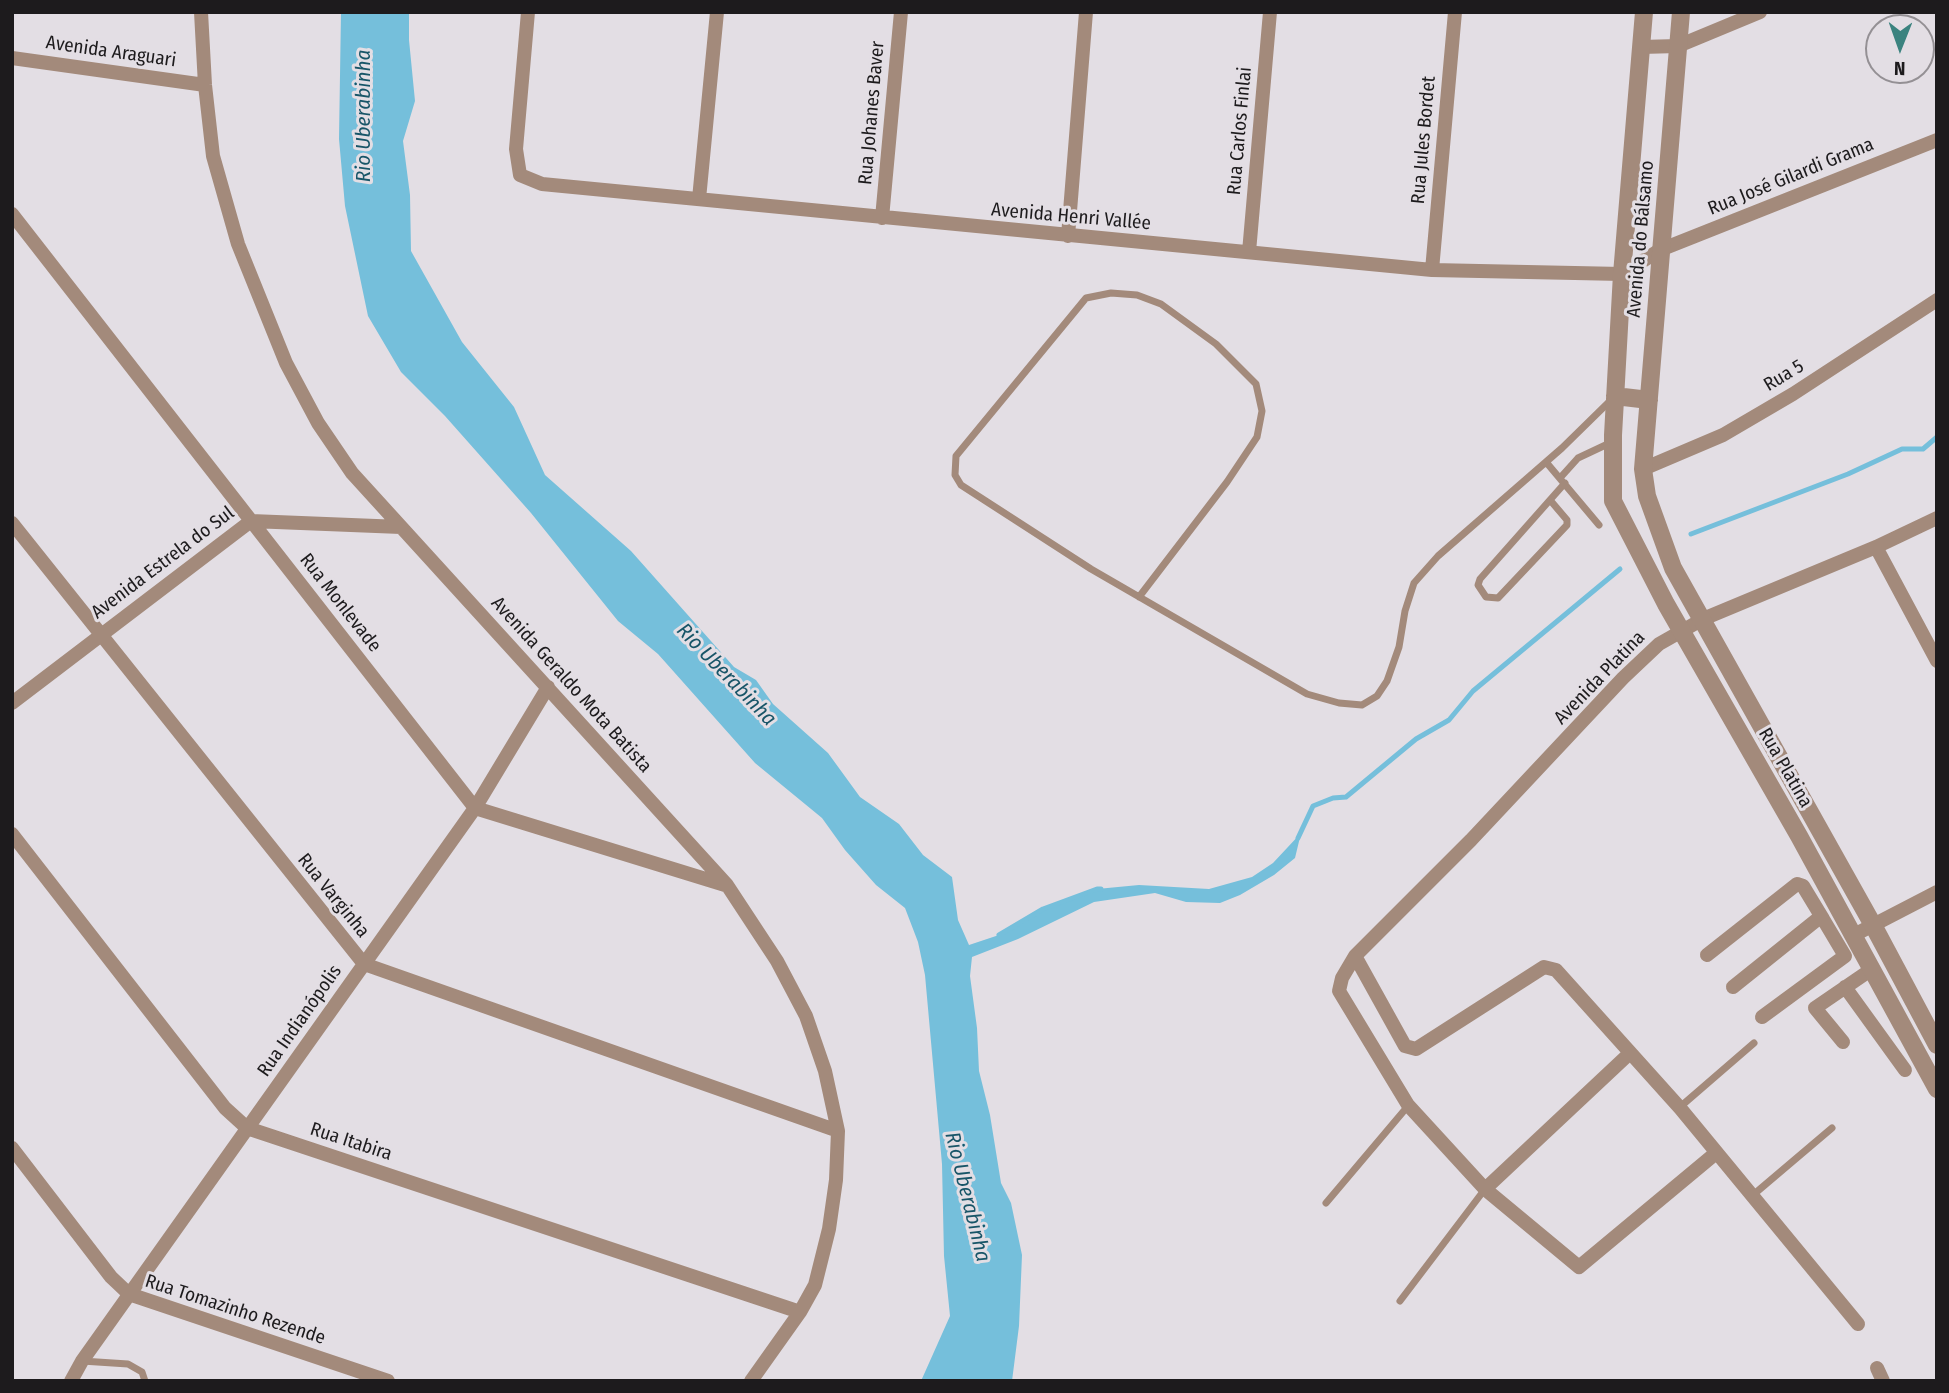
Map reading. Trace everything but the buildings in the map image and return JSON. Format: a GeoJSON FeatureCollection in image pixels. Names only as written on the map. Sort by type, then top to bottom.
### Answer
{"type":"FeatureCollection","features":[{"type":"Feature","properties":{"kind":"street","name":"Avenida Geraldo Mota Batista"},"geometry":{"type":"LineString","coordinates":[[201,12],[213,156],[234,231],[286,363],[318,423],[352,473],[727,885],[777,961],[806,1016],[825,1071],[838,1131],[836,1180],[829,1229],[815,1285],[800,1312],[751,1381]]}},
{"type":"Feature","properties":{"kind":"street","name":"Avenida Henri Vallée"},"geometry":{"type":"LineString","coordinates":[[528,12],[516,149],[520,175],[542,184],[1432,270],[1622,274]]}},
{"type":"Feature","properties":{"kind":"street"},"geometry":{"type":"LineString","coordinates":[[699,199],[717,12]]}},
{"type":"Feature","properties":{"kind":"street","name":"Rua Johanes Baver"},"geometry":{"type":"LineString","coordinates":[[882,218],[901,12]]}},
{"type":"Feature","properties":{"kind":"street"},"geometry":{"type":"LineString","coordinates":[[1068,236],[1086,12]]}},
{"type":"Feature","properties":{"kind":"street","name":"Rua Carlos Finlai"},"geometry":{"type":"LineString","coordinates":[[1249,253],[1270,12]]}},
{"type":"Feature","properties":{"kind":"street","name":"Rua Jules Bordet"},"geometry":{"type":"LineString","coordinates":[[1432,270],[1455,12]]}},
{"type":"Feature","properties":{"kind":"street","name":"Avenida do Bálsamo"},"geometry":{"type":"LineString","coordinates":[[1612,465],[1622,274],[1644,12]]}},
{"type":"Feature","properties":{"kind":"street","name":"Avenida do Bálsamo"},"geometry":{"type":"LineString","coordinates":[[1643,469],[1681,12]]}},
{"type":"Feature","properties":{"kind":"street"},"geometry":{"type":"LineString","coordinates":[[1641,47],[1678,46],[1760,12]]}},
{"type":"Feature","properties":{"kind":"street","name":"Avenida Araguari"},"geometry":{"type":"LineString","coordinates":[[12,58],[205,85]]}},
{"type":"Feature","properties":{"kind":"street","name":"Rua José Gilardi Grama"},"geometry":{"type":"LineString","coordinates":[[1622,274],[1660,250],[1937,140]]}},
{"type":"Feature","properties":{"kind":"street","name":"Rua Monlevade"},"geometry":{"type":"LineString","coordinates":[[12,214],[475,808]]}},
{"type":"Feature","properties":{"kind":"street","name":"Rua 5"},"geometry":{"type":"LineString","coordinates":[[1643,469],[1723,435],[1781,401],[1937,300]]}},
{"type":"Feature","properties":{"kind":"street"},"geometry":{"type":"LineString","coordinates":[[1615,396],[1649,400]]}},
{"type":"Feature","properties":{"kind":"street","name":"Rua Platina"},"geometry":{"type":"LineString","coordinates":[[1612,465],[1613,501],[1637,549],[1854,935],[1937,1089]]}},
{"type":"Feature","properties":{"kind":"street","name":"Rua Platina"},"geometry":{"type":"LineString","coordinates":[[1643,469],[1647,496],[1669,558],[1937,1045]]}},
{"type":"Feature","properties":{"kind":"street","name":"Avenida Platina"},"geometry":{"type":"LineString","coordinates":[[1408,1105],[1339,990],[1342,978],[1355,956],[1659,644],[1703,619],[1876,547],[1937,518]]}},
{"type":"Feature","properties":{"kind":"street","name":"Avenida Estrela do Sul"},"geometry":{"type":"LineString","coordinates":[[12,703],[251,521],[401,527]]}},
{"type":"Feature","properties":{"kind":"street","name":"Rua Varginha"},"geometry":{"type":"LineString","coordinates":[[12,523],[364,964],[838,1131]]}},
{"type":"Feature","properties":{"kind":"street"},"geometry":{"type":"LineString","coordinates":[[1876,547],[1937,661]]}},
{"type":"Feature","properties":{"kind":"street","name":"Rua Indianópolis"},"geometry":{"type":"LineString","coordinates":[[63,1381],[76,1371],[475,808],[548,687]]}},
{"type":"Feature","properties":{"kind":"street"},"geometry":{"type":"LineString","coordinates":[[475,808],[727,885]]}},
{"type":"Feature","properties":{"kind":"street","name":"Rua Itabira"},"geometry":{"type":"LineString","coordinates":[[12,834],[225,1108],[247,1128],[800,1312]]}},
{"type":"Feature","properties":{"kind":"street"},"geometry":{"type":"LineString","coordinates":[[1707,955],[1797,884],[1803,886],[1845,956],[1762,1017]]}},
{"type":"Feature","properties":{"kind":"street"},"geometry":{"type":"LineString","coordinates":[[1854,935],[1937,892]]}},
{"type":"Feature","properties":{"kind":"street"},"geometry":{"type":"LineString","coordinates":[[1733,987],[1819,918],[1823,919]]}},
{"type":"Feature","properties":{"kind":"street"},"geometry":{"type":"LineString","coordinates":[[1355,956],[1405,1046],[1416,1049],[1544,967],[1556,970],[1679,1108],[1858,1324]]}},
{"type":"Feature","properties":{"kind":"street"},"geometry":{"type":"LineString","coordinates":[[1815,1008],[1872,969]]}},
{"type":"Feature","properties":{"kind":"street"},"geometry":{"type":"LineString","coordinates":[[1844,987],[1905,1070]]}},
{"type":"Feature","properties":{"kind":"street"},"geometry":{"type":"LineString","coordinates":[[1800,989],[1843,1042]]}},
{"type":"Feature","properties":{"kind":"street"},"geometry":{"type":"LineString","coordinates":[[1485,1189],[1630,1053]]}},
{"type":"Feature","properties":{"kind":"street"},"geometry":{"type":"LineString","coordinates":[[1408,1105],[1485,1189],[1579,1266],[1716,1153]]}},
{"type":"Feature","properties":{"kind":"street","name":"Rua Tomazinho Rezende"},"geometry":{"type":"LineString","coordinates":[[12,1148],[111,1277],[129,1294],[388,1381]]}},
{"type":"Feature","properties":{"kind":"lane"},"geometry":{"type":"LineString","coordinates":[[1139,597],[1227,482],[1257,437],[1262,411],[1256,384],[1216,344],[1161,304],[1137,295],[1111,293],[1086,298],[956,456],[955,475],[961,485],[1091,569],[1139,597],[1307,694],[1339,702],[1362,705],[1377,696],[1387,681],[1399,647],[1405,611],[1414,583],[1438,556],[1546,462],[1615,396]]}},
{"type":"Feature","properties":{"kind":"lane"},"geometry":{"type":"LineString","coordinates":[[1550,500],[1567,520],[1567,525],[1498,598],[1486,597],[1478,585],[1480,579],[1550,500],[1578,458],[1612,442]]}},
{"type":"Feature","properties":{"kind":"lane"},"geometry":{"type":"LineString","coordinates":[[1546,462],[1600,525]]}},
{"type":"Feature","properties":{"kind":"lane"},"geometry":{"type":"LineString","coordinates":[[1679,1108],[1754,1043]]}},
{"type":"Feature","properties":{"kind":"lane"},"geometry":{"type":"LineString","coordinates":[[1326,1203],[1408,1105]]}},
{"type":"Feature","properties":{"kind":"lane"},"geometry":{"type":"LineString","coordinates":[[1753,1195],[1832,1128]]}},
{"type":"Feature","properties":{"kind":"lane"},"geometry":{"type":"LineString","coordinates":[[1400,1301],[1485,1189]]}},
{"type":"Feature","properties":{"kind":"lane"},"geometry":{"type":"LineString","coordinates":[[76,1371],[128,1364],[142,1372],[145,1381]]}},
{"type":"Feature","properties":{"kind":"water","name":"Rio Uberabinha"},"geometry":{"type":"Polygon","coordinates":[[[341,12],[409,12],[415,101],[403,141],[410,195],[411,251],[462,342],[514,407],[545,475],[631,551],[734,667],[756,680],[773,704],[828,753],[860,797],[899,824],[923,855],[952,877],[958,920],[969,945],[1002,934],[1043,909],[1097,889],[1139,885],[1209,889],[1252,877],[1273,863],[1301,833],[1295,858],[1274,875],[1240,895],[1220,903],[1186,902],[1155,893],[1094,902],[1018,939],[972,957],[970,976],[979,1071],[990,1115],[1001,1183],[1011,1203],[1022,1255],[1019,1326],[1012,1381],[921,1381],[950,1316],[944,1256],[942,1164],[925,975],[918,942],[905,908],[876,885],[845,850],[822,818],[755,763],[658,654],[618,621],[531,513],[445,416],[401,372],[368,316],[345,206],[339,139],[341,12]]]}},
{"type":"Feature","properties":{"kind":"waterway"},"geometry":{"type":"LineString","coordinates":[[1691,534],[1848,474],[1902,449],[1923,449],[1937,437]]}},
{"type":"Feature","properties":{"kind":"waterway"},"geometry":{"type":"LineString","coordinates":[[1298,838],[1313,806],[1333,798],[1346,797],[1416,739],[1449,720],[1473,691],[1620,569]]}},
{"type":"Feature","properties":{"kind":"waterway"},"geometry":{"type":"LineString","coordinates":[[999,935],[1043,909],[1101,889]]}}]}
